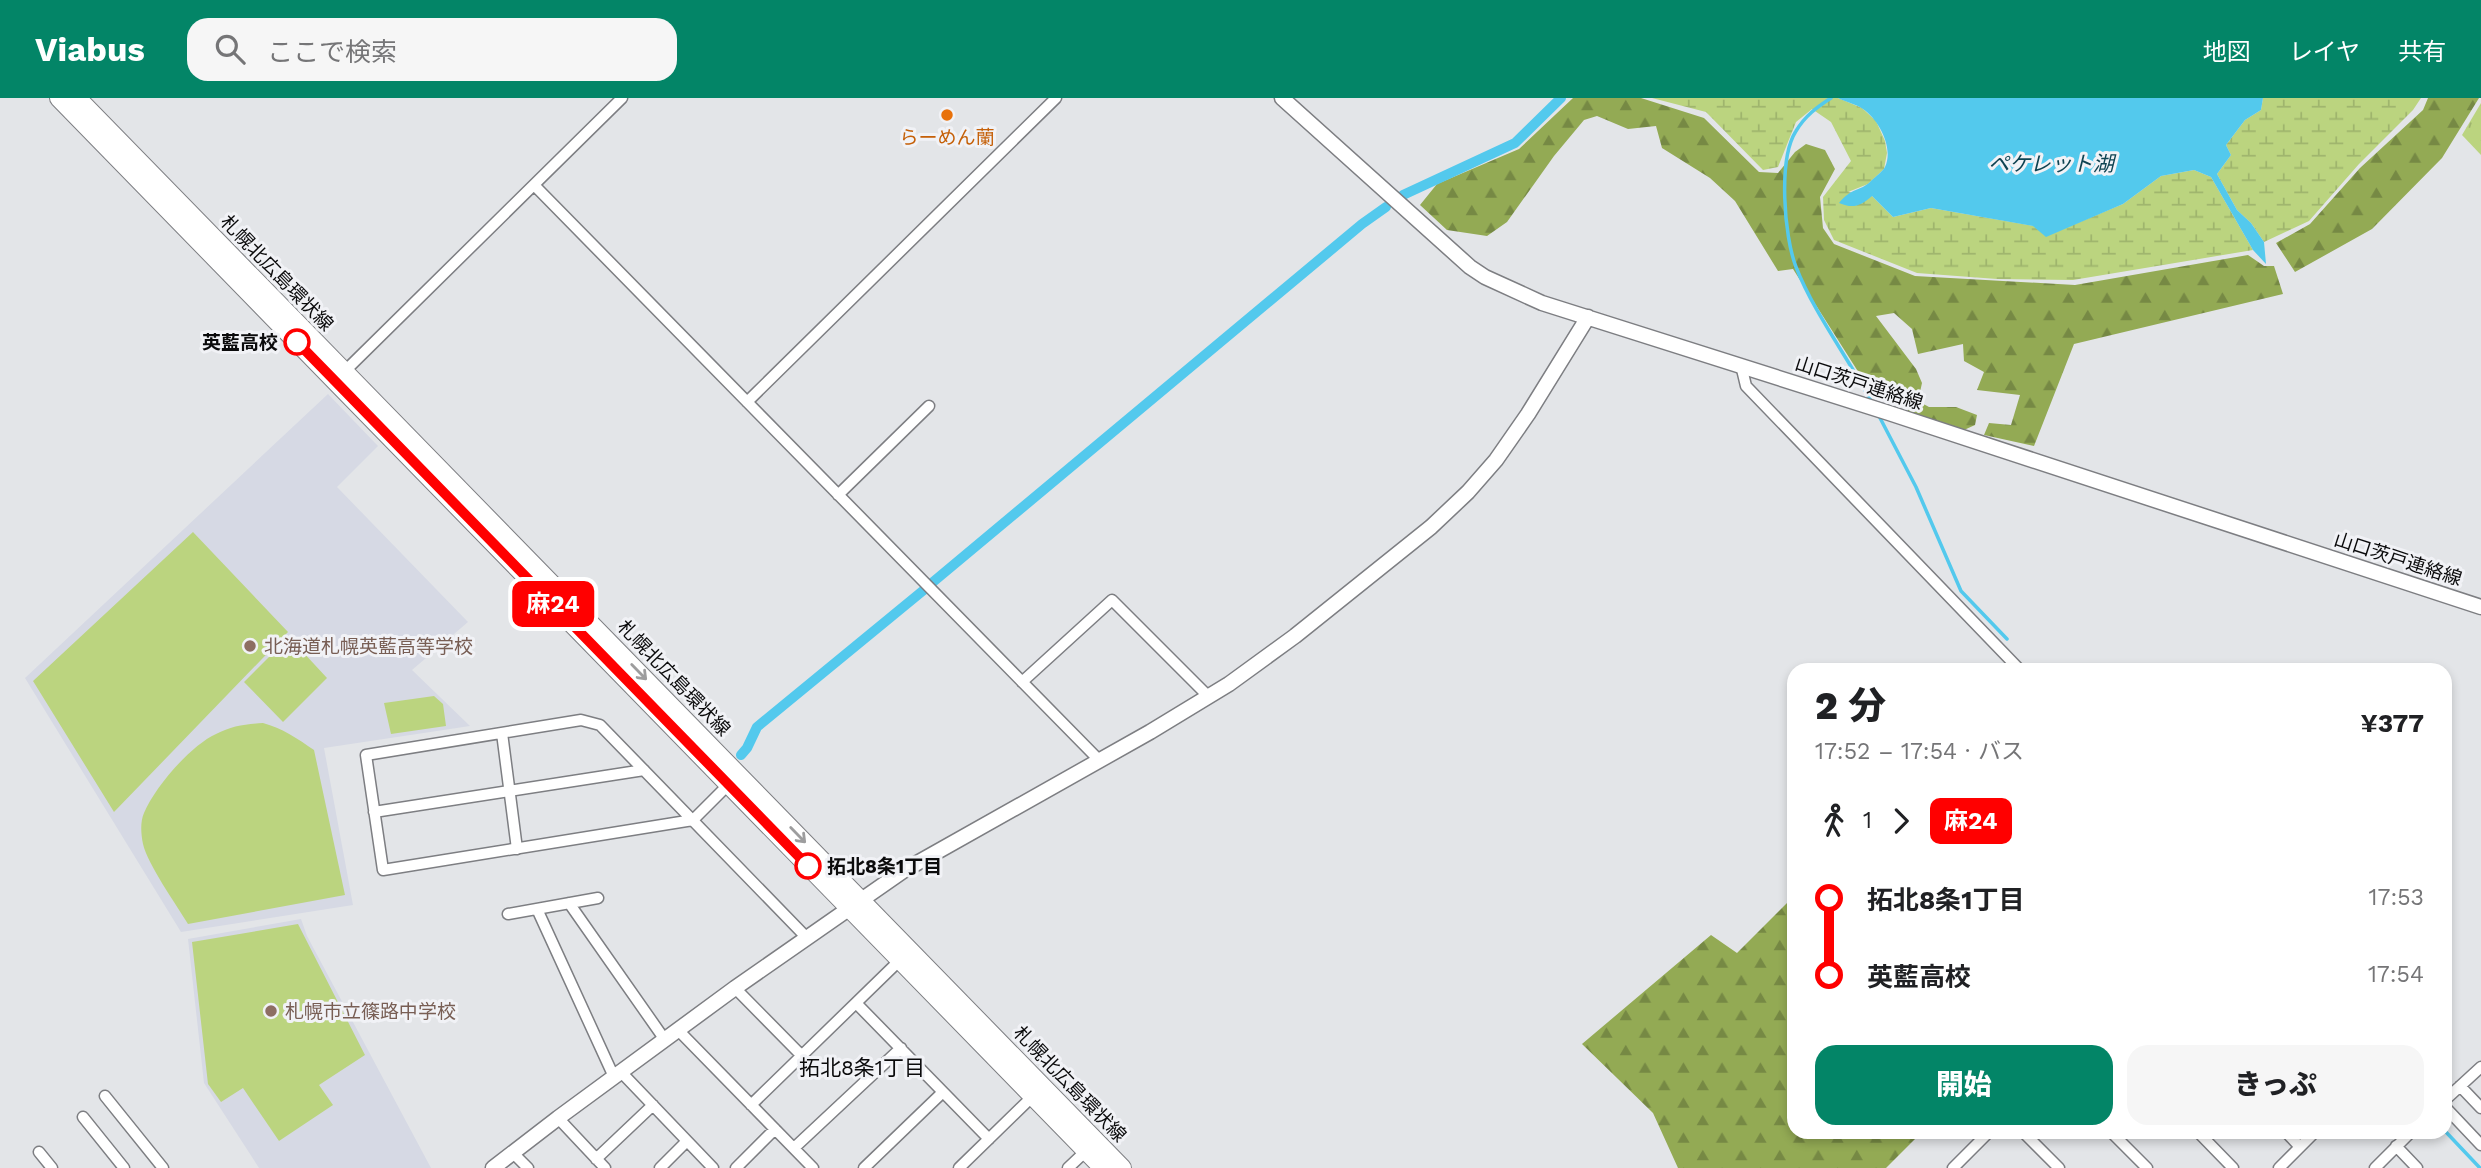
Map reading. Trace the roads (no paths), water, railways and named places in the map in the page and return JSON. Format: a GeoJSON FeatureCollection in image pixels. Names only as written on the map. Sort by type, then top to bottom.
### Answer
{"type":"FeatureCollection","features":[{"type":"Feature","properties":{"kind":"main road","name":"札幌北広島環状線"},"geometry":{"type":"LineString","coordinates":[[59,98],[729,784],[856,904],[900,960],[1122,1168]]}},
{"type":"Feature","properties":{"kind":"main road","name":"札幌北広島環状線"},"geometry":{"type":"LineString","coordinates":[[77,98],[1038,1091],[1103,1168]]}},
{"type":"Feature","properties":{"kind":"street"},"geometry":{"type":"LineString","coordinates":[[345,372],[622,98]]}},
{"type":"Feature","properties":{"kind":"street"},"geometry":{"type":"LineString","coordinates":[[747,402],[1056,98]]}},
{"type":"Feature","properties":{"kind":"street","name":"山口茨戸連絡線"},"geometry":{"type":"LineString","coordinates":[[1282,98],[1478,272],[1542,303],[1866,405],[2481,607]]}},
{"type":"Feature","properties":{"kind":"street"},"geometry":{"type":"LineString","coordinates":[[534,185],[1099,760]]}},
{"type":"Feature","properties":{"kind":"street"},"geometry":{"type":"LineString","coordinates":[[493,1168],[735,988],[903,871],[1209,697],[1295,636],[1431,527],[1468,492],[1496,460],[1528,414],[1588,317]]}},
{"type":"Feature","properties":{"kind":"street"},"geometry":{"type":"LineString","coordinates":[[1741,365],[1745,386],[2013,663]]}},
{"type":"Feature","properties":{"kind":"street"},"geometry":{"type":"LineString","coordinates":[[838,495],[929,406]]}},
{"type":"Feature","properties":{"kind":"street"},"geometry":{"type":"LineString","coordinates":[[1022,682],[1112,600],[1209,697]]}},
{"type":"Feature","properties":{"kind":"street"},"geometry":{"type":"LineString","coordinates":[[729,784],[693,820],[383,870],[366,755],[581,720],[600,725],[693,820],[807,938]]}},
{"type":"Feature","properties":{"kind":"street"},"geometry":{"type":"LineString","coordinates":[[502,733],[517,849]]}},
{"type":"Feature","properties":{"kind":"street"},"geometry":{"type":"LineString","coordinates":[[374,812],[644,770]]}},
{"type":"Feature","properties":{"kind":"street"},"geometry":{"type":"LineString","coordinates":[[508,914],[598,898]]}},
{"type":"Feature","properties":{"kind":"street"},"geometry":{"type":"LineString","coordinates":[[569,903],[665,1040]]}},
{"type":"Feature","properties":{"kind":"street"},"geometry":{"type":"LineString","coordinates":[[537,909],[617,1074],[653,1105],[713,1168]]}},
{"type":"Feature","properties":{"kind":"street"},"geometry":{"type":"LineString","coordinates":[[751,1105],[900,960]]}},
{"type":"Feature","properties":{"kind":"street"},"geometry":{"type":"LineString","coordinates":[[735,988],[802,1056]]}},
{"type":"Feature","properties":{"kind":"street"},"geometry":{"type":"LineString","coordinates":[[856,1003],[989,1139]]}},
{"type":"Feature","properties":{"kind":"street"},"geometry":{"type":"LineString","coordinates":[[678,1030],[813,1168]]}},
{"type":"Feature","properties":{"kind":"street"},"geometry":{"type":"LineString","coordinates":[[794,1148],[901,1048]]}},
{"type":"Feature","properties":{"kind":"street"},"geometry":{"type":"LineString","coordinates":[[2452,1093],[2481,1067]]}},
{"type":"Feature","properties":{"kind":"street"},"geometry":{"type":"LineString","coordinates":[[2460,1086],[2481,1108]]}},
{"type":"Feature","properties":{"kind":"street"},"geometry":{"type":"LineString","coordinates":[[959,1168],[1038,1091]]}},
{"type":"Feature","properties":{"kind":"street"},"geometry":{"type":"LineString","coordinates":[[864,1168],[943,1092]]}},
{"type":"Feature","properties":{"kind":"street"},"geometry":{"type":"LineString","coordinates":[[105,1096],[163,1168]]}},
{"type":"Feature","properties":{"kind":"street"},"geometry":{"type":"LineString","coordinates":[[596,1158],[653,1105]]}},
{"type":"Feature","properties":{"kind":"street"},"geometry":{"type":"LineString","coordinates":[[2452,1114],[2481,1145]]}},
{"type":"Feature","properties":{"kind":"street"},"geometry":{"type":"LineString","coordinates":[[83,1117],[124,1168]]}},
{"type":"Feature","properties":{"kind":"street"},"geometry":{"type":"LineString","coordinates":[[558,1118],[605,1168]]}},
{"type":"Feature","properties":{"kind":"street"},"geometry":{"type":"LineString","coordinates":[[736,1168],[775,1129]]}},
{"type":"Feature","properties":{"kind":"street"},"geometry":{"type":"LineString","coordinates":[[1953,1168],[1982,1139]]}},
{"type":"Feature","properties":{"kind":"street"},"geometry":{"type":"LineString","coordinates":[[2031,1139],[2059,1168]]}},
{"type":"Feature","properties":{"kind":"street"},"geometry":{"type":"LineString","coordinates":[[2118,1139],[2147,1168]]}},
{"type":"Feature","properties":{"kind":"street"},"geometry":{"type":"LineString","coordinates":[[2205,1139],[2233,1168]]}},
{"type":"Feature","properties":{"kind":"street"},"geometry":{"type":"LineString","coordinates":[[2293,1139],[2300,1147]]}},
{"type":"Feature","properties":{"kind":"street"},"geometry":{"type":"LineString","coordinates":[[2278,1168],[2308,1139]]}},
{"type":"Feature","properties":{"kind":"street"},"geometry":{"type":"LineString","coordinates":[[2375,1168],[2404,1139]]}},
{"type":"Feature","properties":{"kind":"street"},"geometry":{"type":"LineString","coordinates":[[660,1168],[687,1141]]}},
{"type":"Feature","properties":{"kind":"street"},"geometry":{"type":"LineString","coordinates":[[2396,1146],[2417,1168]]}},
{"type":"Feature","properties":{"kind":"street"},"geometry":{"type":"LineString","coordinates":[[1069,1168],[1086,1150]]}},
{"type":"Feature","properties":{"kind":"street"},"geometry":{"type":"LineString","coordinates":[[39,1153],[52,1168]]}},
{"type":"Feature","properties":{"kind":"street"},"geometry":{"type":"LineString","coordinates":[[513,1153],[528,1168]]}},
{"type":"Feature","properties":{"kind":"street"},"geometry":{"type":"LineString","coordinates":[[1962,1159],[1971,1168]]}},
{"type":"Feature","properties":{"kind":"water","name":"ペケレット湖"},"geometry":{"type":"Polygon","coordinates":[[[1838,98],[2263,98],[2261,110],[2245,120],[2226,145],[2231,155],[2217,174],[2237,210],[2251,223],[2264,242],[2266,264],[2253,250],[2211,177],[2194,170],[2161,176],[2123,204],[2046,237],[2033,226],[1931,208],[1893,217],[1872,196],[1857,206],[1839,203],[1848,194],[1866,185],[1885,167],[1888,151],[1879,127],[1869,114],[1838,98]]]}},
{"type":"Feature","properties":{"kind":"waterway"},"geometry":{"type":"LineString","coordinates":[[1403,195],[1515,143],[1561,98]]}},
{"type":"Feature","properties":{"kind":"waterway"},"geometry":{"type":"LineString","coordinates":[[1831,98],[1803,121],[1790,144],[1785,178],[1788,237],[1803,284],[1872,403]]}},
{"type":"Feature","properties":{"kind":"waterway"},"geometry":{"type":"LineString","coordinates":[[933,582],[1362,224],[1386,207]]}},
{"type":"Feature","properties":{"kind":"waterway"},"geometry":{"type":"LineString","coordinates":[[1879,416],[1916,487],[1961,591],[2007,639]]}},
{"type":"Feature","properties":{"kind":"waterway"},"geometry":{"type":"LineString","coordinates":[[741,755],[757,727],[925,589]]}},
{"type":"Feature","properties":{"kind":"waterway"},"geometry":{"type":"LineString","coordinates":[[2452,1138],[2480,1168]]}},
{"type":"Feature","properties":{"kind":"place","name":"らーめん蘭"},"geometry":{"type":"Point","coordinates":[947,115]}},
{"type":"Feature","properties":{"kind":"place","name":"英藍高校"},"geometry":{"type":"Point","coordinates":[297,342]}},
{"type":"Feature","properties":{"kind":"place","name":"北海道札幌英藍高等学校"},"geometry":{"type":"Point","coordinates":[250,646]}},
{"type":"Feature","properties":{"kind":"place","name":"拓北8条1丁目"},"geometry":{"type":"Point","coordinates":[808,866]}},
{"type":"Feature","properties":{"kind":"place","name":"札幌市立篠路中学校"},"geometry":{"type":"Point","coordinates":[271,1011]}},
{"type":"Feature","properties":{"kind":"district","name":"拓北8条1丁目"},"geometry":{"type":"Point","coordinates":[862,1067]}}]}
